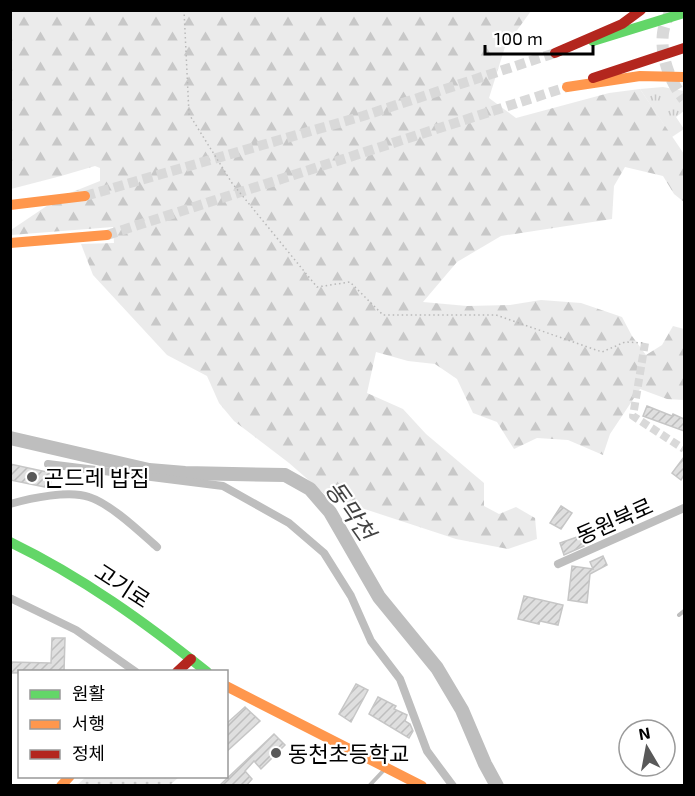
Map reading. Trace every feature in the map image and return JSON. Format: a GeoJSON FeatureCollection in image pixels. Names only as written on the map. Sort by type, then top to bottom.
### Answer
{"type":"FeatureCollection","features":[{"type":"Feature","properties":{"kind":"main road"},"geometry":{"type":"LineString","coordinates":[[641,10],[622,24],[555,53],[684,13]]}},
{"type":"Feature","properties":{"kind":"main road"},"geometry":{"type":"LineString","coordinates":[[684,48],[567,87],[620,78],[658,75],[684,79]]}},
{"type":"Feature","properties":{"kind":"main road"},"geometry":{"type":"LineString","coordinates":[[10,205],[85,196]]}},
{"type":"Feature","properties":{"kind":"main road"},"geometry":{"type":"LineString","coordinates":[[10,243],[107,235]]}},
{"type":"Feature","properties":{"kind":"main road","name":"고기로"},"geometry":{"type":"LineString","coordinates":[[10,542],[99,592],[153,628],[205,670]]}},
{"type":"Feature","properties":{"kind":"main road"},"geometry":{"type":"LineString","coordinates":[[179,670],[191,658]]}},
{"type":"Feature","properties":{"kind":"main road"},"geometry":{"type":"LineString","coordinates":[[228,687],[245,698],[422,786]]}},
{"type":"Feature","properties":{"kind":"street"},"geometry":{"type":"LineString","coordinates":[[48,464],[223,486],[289,523],[324,553],[330,562],[351,596],[371,641],[400,679],[427,751],[453,786]]}},
{"type":"Feature","properties":{"kind":"street"},"geometry":{"type":"LineString","coordinates":[[10,504],[63,495],[89,497],[119,515],[157,547]]}},
{"type":"Feature","properties":{"kind":"street","name":"동원북로"},"geometry":{"type":"LineString","coordinates":[[558,564],[684,508]]}},
{"type":"Feature","properties":{"kind":"street"},"geometry":{"type":"LineString","coordinates":[[10,598],[76,630],[133,670]]}},
{"type":"Feature","properties":{"kind":"lane"},"geometry":{"type":"LineString","coordinates":[[679,615],[684,611]]}},
{"type":"Feature","properties":{"kind":"lane"},"geometry":{"type":"LineString","coordinates":[[369,786],[387,767]]}},
{"type":"Feature","properties":{"kind":"path"},"geometry":{"type":"LineString","coordinates":[[184,10],[189,114],[231,183],[317,287],[350,282],[383,315],[496,315],[602,352],[626,342],[645,343]]}},
{"type":"Feature","properties":{"kind":"green space"},"geometry":{"type":"Polygon","coordinates":[[[11,11],[531,11],[505,47],[489,98],[516,118],[609,93],[640,89],[684,154],[684,202],[674,194],[663,176],[625,167],[614,186],[612,219],[501,236],[457,262],[423,302],[467,306],[510,305],[541,300],[581,303],[622,317],[646,355],[662,345],[673,326],[684,329],[684,400],[667,399],[640,389],[610,434],[603,455],[568,440],[537,438],[514,449],[497,422],[473,413],[457,379],[435,364],[408,361],[376,352],[367,393],[403,409],[426,434],[484,483],[484,506],[499,514],[516,507],[535,518],[537,539],[508,549],[456,539],[328,497],[289,463],[234,421],[219,403],[207,376],[167,355],[93,275],[81,244],[114,243],[113,227],[11,235],[11,230],[60,197],[100,181],[100,168],[95,166],[11,189],[11,11]]]}},
{"type":"Feature","properties":{"kind":"green space"},"geometry":{"type":"Polygon","coordinates":[[[663,87],[684,91],[684,111],[676,117],[684,129],[672,137],[640,89],[663,87]]]}},
{"type":"Feature","properties":{"kind":"green space"},"geometry":{"type":"Polygon","coordinates":[[[85,778],[178,778],[170,785],[77,785],[85,778]]]}},
{"type":"Feature","properties":{"kind":"building"},"geometry":{"type":"Polygon","coordinates":[[[647,406],[684,419],[684,431],[643,416],[647,406]]]}},
{"type":"Feature","properties":{"kind":"building"},"geometry":{"type":"Polygon","coordinates":[[[684,457],[684,475],[681,480],[672,473],[684,457]]]}},
{"type":"Feature","properties":{"kind":"building","name":"곤드레 밥집"},"geometry":{"type":"Polygon","coordinates":[[[10,464],[52,473],[50,488],[10,480],[10,464]]]}},
{"type":"Feature","properties":{"kind":"building"},"geometry":{"type":"Polygon","coordinates":[[[561,506],[572,513],[561,529],[550,523],[561,506]]]}},
{"type":"Feature","properties":{"kind":"building"},"geometry":{"type":"Polygon","coordinates":[[[580,536],[584,546],[564,555],[560,543],[580,536]]]}},
{"type":"Feature","properties":{"kind":"building"},"geometry":{"type":"Polygon","coordinates":[[[603,556],[607,565],[590,574],[587,603],[568,600],[572,566],[593,569],[590,562],[603,556]]]}},
{"type":"Feature","properties":{"kind":"building"},"geometry":{"type":"Polygon","coordinates":[[[524,596],[563,605],[558,625],[540,621],[539,624],[518,619],[524,596]]]}},
{"type":"Feature","properties":{"kind":"building"},"geometry":{"type":"Polygon","coordinates":[[[52,638],[65,638],[64,670],[18,670],[18,673],[10,673],[10,662],[51,663],[52,638]]]}},
{"type":"Feature","properties":{"kind":"building"},"geometry":{"type":"Polygon","coordinates":[[[356,684],[368,690],[351,722],[339,714],[356,684]]]}},
{"type":"Feature","properties":{"kind":"building"},"geometry":{"type":"Polygon","coordinates":[[[378,697],[396,706],[394,709],[407,715],[405,721],[410,724],[413,731],[409,738],[369,714],[378,697]]]}},
{"type":"Feature","properties":{"kind":"building"},"geometry":{"type":"Polygon","coordinates":[[[245,707],[260,721],[228,750],[228,722],[245,707]]]}},
{"type":"Feature","properties":{"kind":"building"},"geometry":{"type":"Polygon","coordinates":[[[274,734],[285,745],[261,769],[254,761],[245,771],[252,779],[246,786],[219,786],[274,734]]]}},
{"type":"Feature","properties":{"kind":"waterway","name":"동막천"},"geometry":{"type":"LineString","coordinates":[[10,438],[149,470],[285,475],[310,489],[330,512],[379,597],[437,668],[462,710],[497,786]]}},
{"type":"Feature","properties":{"kind":"tunnel"},"geometry":{"type":"LineString","coordinates":[[671,10],[664,30],[663,51],[670,77],[684,99]]}},
{"type":"Feature","properties":{"kind":"tunnel"},"geometry":{"type":"LineString","coordinates":[[85,196],[363,116],[555,53]]}},
{"type":"Feature","properties":{"kind":"tunnel"},"geometry":{"type":"LineString","coordinates":[[107,235],[567,87]]}},
{"type":"Feature","properties":{"kind":"tunnel"},"geometry":{"type":"LineString","coordinates":[[645,343],[633,416],[684,449]]}},
{"type":"Feature","properties":{"kind":"traffic: fast"},"geometry":{"type":"LineString","coordinates":[[593,41],[684,13]]}},
{"type":"Feature","properties":{"kind":"traffic: fast"},"geometry":{"type":"LineString","coordinates":[[10,542],[88,585],[204,670]]}},
{"type":"Feature","properties":{"kind":"traffic: slow"},"geometry":{"type":"LineString","coordinates":[[567,87],[640,76],[684,77]]}},
{"type":"Feature","properties":{"kind":"traffic: slow"},"geometry":{"type":"LineString","coordinates":[[10,205],[85,196]]}},
{"type":"Feature","properties":{"kind":"traffic: slow"},"geometry":{"type":"LineString","coordinates":[[10,243],[107,235]]}},
{"type":"Feature","properties":{"kind":"traffic: slow"},"geometry":{"type":"LineString","coordinates":[[228,687],[422,786]]}},
{"type":"Feature","properties":{"kind":"traffic: slow"},"geometry":{"type":"LineString","coordinates":[[61,786],[68,778]]}},
{"type":"Feature","properties":{"kind":"traffic: jam"},"geometry":{"type":"LineString","coordinates":[[555,53],[622,24],[641,10]]}},
{"type":"Feature","properties":{"kind":"traffic: jam"},"geometry":{"type":"LineString","coordinates":[[593,78],[684,48]]}},
{"type":"Feature","properties":{"kind":"traffic: jam"},"geometry":{"type":"LineString","coordinates":[[179,670],[191,659]]}},
{"type":"Feature","properties":{"kind":"place","name":"곤드레 밥집"},"geometry":{"type":"Point","coordinates":[32,477]}},
{"type":"Feature","properties":{"kind":"place","name":"동천초등학교"},"geometry":{"type":"Point","coordinates":[276,753]}}]}
